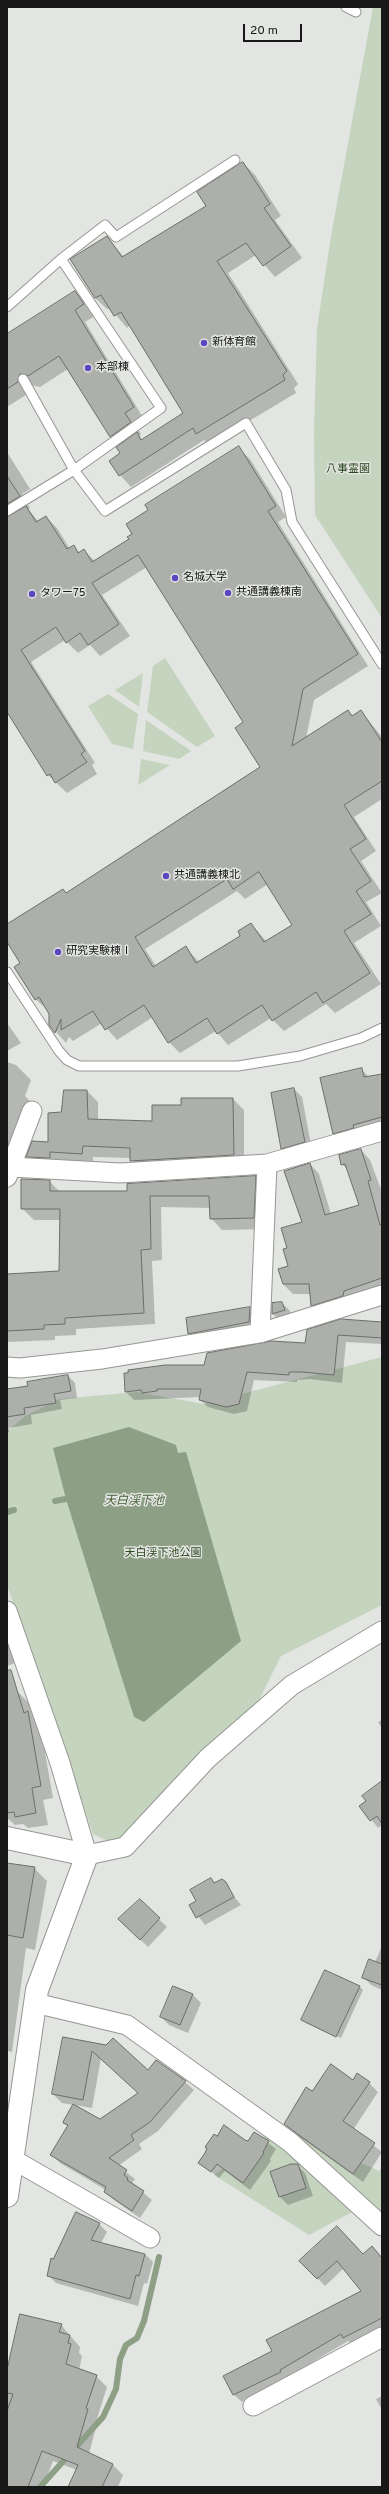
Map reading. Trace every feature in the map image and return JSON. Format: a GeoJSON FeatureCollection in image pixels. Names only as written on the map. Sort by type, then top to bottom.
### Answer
{"type":"FeatureCollection","features":[{"type":"Feature","properties":{"kind":"street"},"geometry":{"type":"LineString","coordinates":[[32,1111],[9,1172],[120,1173],[267,1164],[382,1131]]}},
{"type":"Feature","properties":{"kind":"street"},"geometry":{"type":"LineString","coordinates":[[260,1333],[267,1164]]}},
{"type":"Feature","properties":{"kind":"street"},"geometry":{"type":"LineString","coordinates":[[7,1367],[20,1368],[102,1359],[260,1333],[382,1295]]}},
{"type":"Feature","properties":{"kind":"street"},"geometry":{"type":"LineString","coordinates":[[7,1612],[60,1763],[87,1855],[37,1990],[10,2158],[7,2196]]}},
{"type":"Feature","properties":{"kind":"street"},"geometry":{"type":"LineString","coordinates":[[7,1838],[87,1855],[125,1847],[208,1758],[292,1685],[382,1631]]}},
{"type":"Feature","properties":{"kind":"street"},"geometry":{"type":"LineString","coordinates":[[35,2003],[127,2026],[290,2142],[382,2226]]}},
{"type":"Feature","properties":{"kind":"street"},"geometry":{"type":"LineString","coordinates":[[10,2158],[150,2238]]}},
{"type":"Feature","properties":{"kind":"street"},"geometry":{"type":"LineString","coordinates":[[252,2406],[382,2337]]}},
{"type":"Feature","properties":{"kind":"lane"},"geometry":{"type":"LineString","coordinates":[[346,7],[356,12]]}},
{"type":"Feature","properties":{"kind":"lane"},"geometry":{"type":"LineString","coordinates":[[7,307],[61,259],[105,225],[116,237],[235,160]]}},
{"type":"Feature","properties":{"kind":"lane"},"geometry":{"type":"LineString","coordinates":[[7,511],[74,470],[161,408],[61,259]]}},
{"type":"Feature","properties":{"kind":"lane"},"geometry":{"type":"LineString","coordinates":[[23,379],[74,470],[105,511],[246,423],[286,490],[292,522],[382,664]]}},
{"type":"Feature","properties":{"kind":"lane"},"geometry":{"type":"LineString","coordinates":[[7,972],[59,1051],[67,1060],[79,1066],[238,1066],[300,1056],[361,1038],[382,1028]]}},
{"type":"Feature","properties":{"kind":"green space","name":"八事霊園"},"geometry":{"type":"Polygon","coordinates":[[[373,7],[382,7],[382,618],[315,515],[314,432],[317,328],[331,236],[373,7]]]}},
{"type":"Feature","properties":{"kind":"green space"},"geometry":{"type":"Polygon","coordinates":[[[165,658],[215,736],[197,747],[147,712],[153,666],[165,658]]]}},
{"type":"Feature","properties":{"kind":"green space"},"geometry":{"type":"Polygon","coordinates":[[[143,673],[139,707],[115,690],[143,673]]]}},
{"type":"Feature","properties":{"kind":"green space"},"geometry":{"type":"Polygon","coordinates":[[[108,694],[138,714],[133,749],[112,744],[88,706],[108,694]]]}},
{"type":"Feature","properties":{"kind":"green space"},"geometry":{"type":"Polygon","coordinates":[[[146,720],[191,751],[179,759],[143,751],[146,720]]]}},
{"type":"Feature","properties":{"kind":"green space"},"geometry":{"type":"Polygon","coordinates":[[[141,759],[170,765],[138,785],[141,759]]]}},
{"type":"Feature","properties":{"kind":"green space","name":"天白渓下池公園"},"geometry":{"type":"Polygon","coordinates":[[[382,1357],[382,1605],[281,1656],[258,1702],[125,1836],[110,1842],[93,1834],[7,1585],[7,1432],[25,1416],[59,1399],[137,1392],[204,1404],[382,1357]]]}},
{"type":"Feature","properties":{"kind":"green space"},"geometry":{"type":"Polygon","coordinates":[[[279,2126],[379,2171],[382,2167],[382,2237],[356,2210],[309,2235],[214,2175],[279,2126]]]}},
{"type":"Feature","properties":{"kind":"water","name":"天白渓下池"},"geometry":{"type":"Polygon","coordinates":[[[129,1427],[176,1445],[178,1453],[186,1452],[241,1641],[144,1722],[134,1717],[66,1499],[53,1448],[129,1427]]]}},
{"type":"Feature","properties":{"kind":"building"},"geometry":{"type":"Polygon","coordinates":[[[243,162],[270,204],[264,208],[291,246],[263,266],[246,243],[217,261],[287,371],[283,375],[285,380],[196,434],[193,428],[119,476],[109,461],[120,453],[116,447],[137,432],[141,440],[183,413],[121,312],[114,316],[101,295],[95,298],[70,259],[107,236],[122,257],[206,206],[197,192],[243,162]]]}},
{"type":"Feature","properties":{"kind":"building","name":"本部棟"},"geometry":{"type":"Polygon","coordinates":[[[75,291],[84,304],[75,310],[134,407],[125,413],[131,422],[110,437],[59,356],[28,376],[20,374],[18,382],[7,389],[7,334],[75,291]]]}},
{"type":"Feature","properties":{"kind":"building"},"geometry":{"type":"Polygon","coordinates":[[[239,446],[276,506],[268,511],[358,654],[303,689],[292,746],[348,710],[352,716],[361,710],[382,742],[382,781],[344,805],[366,839],[350,849],[371,881],[356,891],[371,914],[344,931],[370,973],[323,1003],[316,992],[272,1021],[262,1005],[217,1034],[207,1018],[168,1043],[144,1005],[105,1030],[93,1011],[61,1030],[61,1019],[55,1033],[49,1025],[49,1014],[39,997],[35,1000],[14,967],[20,963],[7,942],[7,924],[63,889],[66,893],[260,767],[235,728],[243,722],[138,555],[92,583],[119,624],[88,645],[80,633],[66,643],[56,627],[21,650],[85,751],[81,754],[87,762],[55,783],[50,774],[47,776],[7,712],[7,517],[26,506],[36,522],[46,516],[67,549],[74,545],[78,553],[84,549],[92,562],[129,539],[127,537],[132,534],[126,524],[148,510],[145,505],[239,446]],[[259,872],[233,889],[227,879],[135,937],[153,967],[186,946],[196,963],[240,936],[238,931],[251,923],[264,942],[292,925],[259,872]]]}},
{"type":"Feature","properties":{"kind":"building"},"geometry":{"type":"Polygon","coordinates":[[[7,476],[20,496],[7,504],[7,476]]]}},
{"type":"Feature","properties":{"kind":"building"},"geometry":{"type":"Polygon","coordinates":[[[362,1068],[364,1077],[382,1074],[382,1117],[353,1125],[354,1128],[333,1134],[320,1078],[362,1068]]]}},
{"type":"Feature","properties":{"kind":"building"},"geometry":{"type":"Polygon","coordinates":[[[294,1088],[305,1142],[281,1149],[271,1093],[294,1088]]]}},
{"type":"Feature","properties":{"kind":"building"},"geometry":{"type":"Polygon","coordinates":[[[64,1090],[87,1090],[88,1119],[152,1121],[152,1105],[181,1105],[181,1098],[233,1098],[234,1155],[130,1161],[130,1148],[83,1146],[82,1154],[50,1152],[50,1158],[26,1157],[32,1141],[48,1142],[48,1113],[61,1112],[64,1090]]]}},
{"type":"Feature","properties":{"kind":"building"},"geometry":{"type":"Polygon","coordinates":[[[361,1149],[371,1180],[368,1181],[380,1225],[382,1224],[382,1278],[344,1291],[343,1296],[311,1306],[309,1284],[283,1284],[278,1269],[288,1266],[283,1249],[287,1248],[281,1228],[302,1222],[284,1171],[310,1163],[325,1215],[359,1205],[345,1164],[341,1165],[339,1155],[361,1149]]]}},
{"type":"Feature","properties":{"kind":"building"},"geometry":{"type":"Polygon","coordinates":[[[256,1176],[254,1218],[210,1219],[209,1196],[150,1196],[151,1249],[141,1250],[144,1313],[65,1318],[65,1324],[44,1325],[44,1329],[7,1331],[7,1274],[59,1271],[60,1209],[21,1209],[21,1179],[50,1180],[50,1191],[127,1191],[127,1184],[256,1176]]]}},
{"type":"Feature","properties":{"kind":"building"},"geometry":{"type":"Polygon","coordinates":[[[282,1302],[285,1310],[272,1314],[272,1303],[282,1302]]]}},
{"type":"Feature","properties":{"kind":"building"},"geometry":{"type":"Polygon","coordinates":[[[250,1307],[249,1322],[188,1334],[186,1318],[250,1307]]]}},
{"type":"Feature","properties":{"kind":"building"},"geometry":{"type":"Polygon","coordinates":[[[341,1319],[382,1322],[382,1338],[338,1335],[334,1375],[302,1372],[289,1372],[289,1375],[247,1372],[239,1404],[226,1407],[199,1400],[201,1389],[157,1389],[157,1391],[142,1393],[141,1390],[125,1392],[124,1373],[128,1373],[128,1370],[165,1365],[204,1365],[207,1353],[271,1341],[305,1343],[307,1330],[341,1319]]]}},
{"type":"Feature","properties":{"kind":"building"},"geometry":{"type":"Polygon","coordinates":[[[68,1375],[71,1391],[54,1394],[56,1403],[24,1408],[25,1414],[7,1417],[7,1389],[28,1386],[27,1382],[68,1375]]]}},
{"type":"Feature","properties":{"kind":"building"},"geometry":{"type":"Polygon","coordinates":[[[11,1670],[24,1713],[28,1711],[41,1786],[32,1788],[36,1813],[15,1817],[14,1812],[7,1813],[7,1671],[11,1670]]]}},
{"type":"Feature","properties":{"kind":"building"},"geometry":{"type":"Polygon","coordinates":[[[382,1781],[382,1824],[377,1816],[370,1821],[359,1806],[366,1801],[362,1796],[382,1781]]]}},
{"type":"Feature","properties":{"kind":"building"},"geometry":{"type":"Polygon","coordinates":[[[7,1863],[35,1867],[23,1938],[7,1935],[7,1863]]]}},
{"type":"Feature","properties":{"kind":"building"},"geometry":{"type":"Polygon","coordinates":[[[211,1878],[214,1883],[222,1879],[226,1882],[234,1897],[196,1918],[189,1905],[196,1901],[190,1890],[211,1878]]]}},
{"type":"Feature","properties":{"kind":"building"},"geometry":{"type":"Polygon","coordinates":[[[140,1899],[160,1918],[140,1940],[118,1919],[140,1899]]]}},
{"type":"Feature","properties":{"kind":"building"},"geometry":{"type":"Polygon","coordinates":[[[369,1959],[382,1964],[382,1985],[362,1978],[369,1959]]]}},
{"type":"Feature","properties":{"kind":"building"},"geometry":{"type":"Polygon","coordinates":[[[325,1970],[360,1986],[336,2037],[301,2020],[325,1970]]]}},
{"type":"Feature","properties":{"kind":"building"},"geometry":{"type":"Polygon","coordinates":[[[173,1986],[193,1994],[180,2025],[160,2017],[173,1986]]]}},
{"type":"Feature","properties":{"kind":"building"},"geometry":{"type":"Polygon","coordinates":[[[63,2037],[106,2045],[113,2038],[148,2070],[156,2060],[186,2081],[150,2122],[131,2135],[134,2140],[109,2158],[127,2170],[124,2175],[128,2178],[127,2180],[144,2191],[132,2211],[104,2192],[106,2187],[50,2155],[68,2125],[63,2123],[73,2104],[100,2119],[138,2093],[92,2051],[83,2100],[52,2094],[63,2037]]]}},
{"type":"Feature","properties":{"kind":"building"},"geometry":{"type":"Polygon","coordinates":[[[331,2064],[353,2080],[357,2073],[370,2082],[343,2121],[375,2143],[353,2174],[284,2124],[306,2087],[312,2091],[331,2064]]]}},
{"type":"Feature","properties":{"kind":"building"},"geometry":{"type":"Polygon","coordinates":[[[224,2125],[245,2140],[248,2141],[254,2132],[269,2141],[263,2152],[264,2153],[243,2183],[217,2164],[211,2172],[198,2163],[205,2153],[207,2148],[205,2147],[214,2134],[217,2136],[224,2125]]]}},
{"type":"Feature","properties":{"kind":"building"},"geometry":{"type":"Polygon","coordinates":[[[291,2164],[298,2164],[306,2188],[279,2197],[270,2172],[291,2164]]]}},
{"type":"Feature","properties":{"kind":"building"},"geometry":{"type":"Polygon","coordinates":[[[76,2212],[100,2223],[91,2240],[145,2254],[139,2276],[136,2275],[130,2299],[47,2276],[51,2258],[53,2259],[76,2212]]]}},
{"type":"Feature","properties":{"kind":"building"},"geometry":{"type":"Polygon","coordinates":[[[337,2226],[363,2254],[372,2246],[382,2258],[382,2318],[343,2338],[341,2334],[280,2370],[281,2372],[233,2395],[223,2376],[272,2351],[266,2340],[361,2291],[337,2261],[317,2279],[299,2261],[337,2226]]]}},
{"type":"Feature","properties":{"kind":"building"},"geometry":{"type":"Polygon","coordinates":[[[20,2314],[62,2324],[59,2332],[70,2335],[68,2343],[71,2344],[66,2364],[97,2375],[86,2408],[88,2409],[77,2447],[113,2464],[102,2487],[68,2487],[78,2465],[42,2451],[28,2487],[7,2487],[7,2411],[13,2394],[7,2393],[7,2370],[20,2314]]]}},
{"type":"Feature","properties":{"kind":"waterway"},"geometry":{"type":"LineString","coordinates":[[55,1501],[66,1499]]}},
{"type":"Feature","properties":{"kind":"waterway"},"geometry":{"type":"LineString","coordinates":[[7,1512],[14,1510]]}},
{"type":"Feature","properties":{"kind":"waterway"},"geometry":{"type":"LineString","coordinates":[[40,2487],[103,2417],[116,2389],[120,2359],[126,2345],[137,2338],[144,2321],[159,2257]]}},
{"type":"Feature","properties":{"kind":"place","name":"新体育館"},"geometry":{"type":"Point","coordinates":[204,343]}},
{"type":"Feature","properties":{"kind":"place","name":"本部棟"},"geometry":{"type":"Point","coordinates":[88,368]}},
{"type":"Feature","properties":{"kind":"place","name":"名城大学"},"geometry":{"type":"Point","coordinates":[175,578]}},
{"type":"Feature","properties":{"kind":"place","name":"共通講義棟南"},"geometry":{"type":"Point","coordinates":[228,593]}},
{"type":"Feature","properties":{"kind":"place","name":"タワー75"},"geometry":{"type":"Point","coordinates":[32,594]}},
{"type":"Feature","properties":{"kind":"place","name":"共通講義棟北"},"geometry":{"type":"Point","coordinates":[166,876]}},
{"type":"Feature","properties":{"kind":"place","name":"研究実験棟Ⅰ"},"geometry":{"type":"Point","coordinates":[58,952]}}]}
